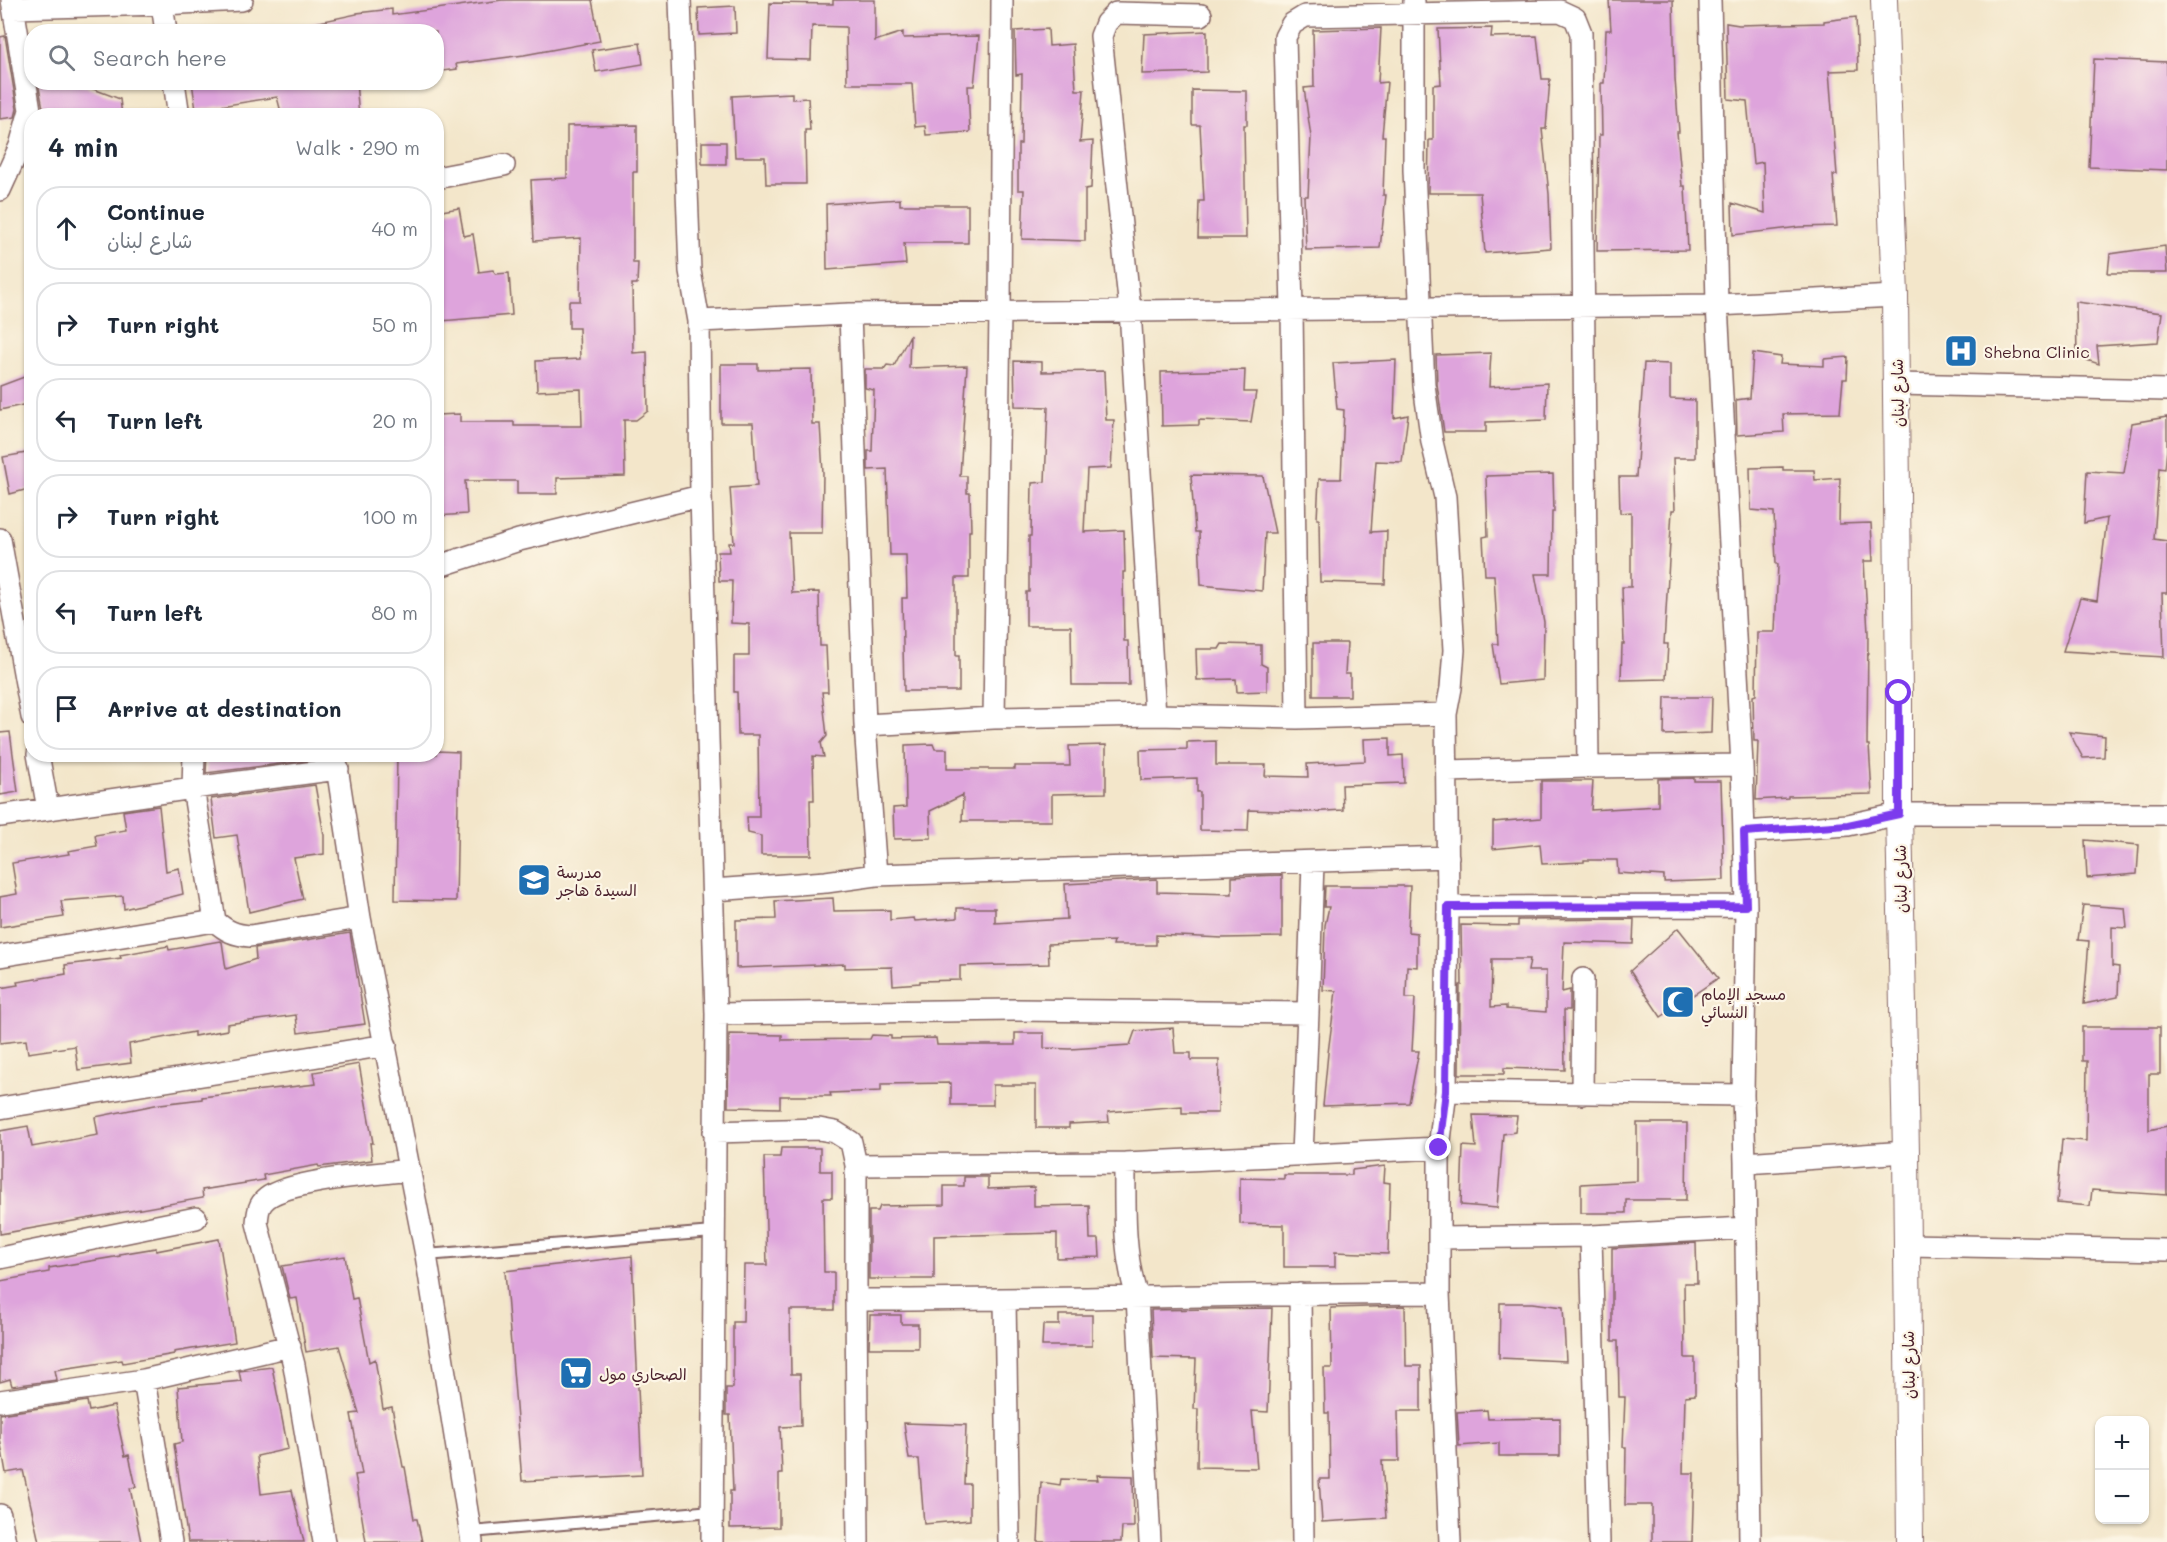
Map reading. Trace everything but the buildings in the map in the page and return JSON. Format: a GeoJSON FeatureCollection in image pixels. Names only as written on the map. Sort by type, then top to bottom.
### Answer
{"type":"FeatureCollection","features":[{"type":"Feature","properties":{"kind":"street"},"geometry":{"type":"LineString","coordinates":[[24,75],[12,4],[162,4],[242,0]]}},
{"type":"Feature","properties":{"kind":"street"},"geometry":{"type":"LineString","coordinates":[[680,0],[690,271],[699,321],[701,496],[716,1014],[712,1542]]}},
{"type":"Feature","properties":{"kind":"street"},"geometry":{"type":"LineString","coordinates":[[994,718],[1002,0]]}},
{"type":"Feature","properties":{"kind":"street"},"geometry":{"type":"LineString","coordinates":[[1710,0],[1717,305],[1742,765],[1746,906],[1743,1095],[1750,1542]]}},
{"type":"Feature","properties":{"kind":"street","name":"شارع لبنان"},"geometry":{"type":"LineString","coordinates":[[1884,0],[1897,384],[1899,814],[1906,1152],[1910,1542]]}},
{"type":"Feature","properties":{"kind":"street"},"geometry":{"type":"LineString","coordinates":[[162,4],[165,24]]}},
{"type":"Feature","properties":{"kind":"street"},"geometry":{"type":"LineString","coordinates":[[1414,7],[1414,170],[1424,386],[1431,442],[1445,497],[1454,650],[1446,714],[1448,771],[1446,1091],[1439,1148],[1439,1293],[1450,1542]]}},
{"type":"Feature","properties":{"kind":"street"},"geometry":{"type":"LineString","coordinates":[[1297,718],[1292,309],[1285,38],[1292,24],[1305,16],[1414,7],[1560,11],[1575,18],[1581,33],[1588,767]]}},
{"type":"Feature","properties":{"kind":"street"},"geometry":{"type":"LineString","coordinates":[[1155,715],[1130,310],[1101,36],[1106,22],[1116,13],[1201,15]]}},
{"type":"Feature","properties":{"kind":"street"},"geometry":{"type":"LineString","coordinates":[[27,90],[30,108]]}},
{"type":"Feature","properties":{"kind":"street"},"geometry":{"type":"LineString","coordinates":[[175,90],[178,108]]}},
{"type":"Feature","properties":{"kind":"street"},"geometry":{"type":"LineString","coordinates":[[0,190],[24,132]]}},
{"type":"Feature","properties":{"kind":"street"},"geometry":{"type":"LineString","coordinates":[[444,176],[504,165]]}},
{"type":"Feature","properties":{"kind":"street"},"geometry":{"type":"LineString","coordinates":[[699,321],[850,314],[1717,305],[1895,296]]}},
{"type":"Feature","properties":{"kind":"street"},"geometry":{"type":"LineString","coordinates":[[850,314],[865,725],[876,875]]}},
{"type":"Feature","properties":{"kind":"street"},"geometry":{"type":"LineString","coordinates":[[1897,384],[2167,390]]}},
{"type":"Feature","properties":{"kind":"street"},"geometry":{"type":"LineString","coordinates":[[444,564],[519,540],[701,496]]}},
{"type":"Feature","properties":{"kind":"street"},"geometry":{"type":"LineString","coordinates":[[0,540],[24,673]]}},
{"type":"Feature","properties":{"kind":"street"},"geometry":{"type":"LineString","coordinates":[[865,725],[994,718],[1155,715],[1297,718],[1446,714]]}},
{"type":"Feature","properties":{"kind":"street"},"geometry":{"type":"LineString","coordinates":[[39,762],[48,809]]}},
{"type":"Feature","properties":{"kind":"street"},"geometry":{"type":"LineString","coordinates":[[194,762],[194,788],[215,921],[225,930],[236,935],[250,936],[360,918]]}},
{"type":"Feature","properties":{"kind":"street"},"geometry":{"type":"LineString","coordinates":[[0,816],[194,788],[336,762],[360,918],[426,1255],[472,1537]]}},
{"type":"Feature","properties":{"kind":"street"},"geometry":{"type":"LineString","coordinates":[[1448,771],[1742,765]]}},
{"type":"Feature","properties":{"kind":"street"},"geometry":{"type":"LineString","coordinates":[[1744,832],[1848,825],[1899,814],[2167,814]]}},
{"type":"Feature","properties":{"kind":"street"},"geometry":{"type":"LineString","coordinates":[[713,890],[826,882],[876,875],[1448,857]]}},
{"type":"Feature","properties":{"kind":"street"},"geometry":{"type":"LineString","coordinates":[[1302,1154],[1314,862]]}},
{"type":"Feature","properties":{"kind":"street"},"geometry":{"type":"LineString","coordinates":[[1448,907],[1746,906]]}},
{"type":"Feature","properties":{"kind":"street"},"geometry":{"type":"LineString","coordinates":[[0,956],[215,921]]}},
{"type":"Feature","properties":{"kind":"street"},"geometry":{"type":"LineString","coordinates":[[1582,1094],[1583,979]]}},
{"type":"Feature","properties":{"kind":"street"},"geometry":{"type":"LineString","coordinates":[[716,1014],[1015,1010],[1308,1013]]}},
{"type":"Feature","properties":{"kind":"street"},"geometry":{"type":"LineString","coordinates":[[0,1108],[386,1045]]}},
{"type":"Feature","properties":{"kind":"street"},"geometry":{"type":"LineString","coordinates":[[1446,1091],[1743,1095]]}},
{"type":"Feature","properties":{"kind":"street"},"geometry":{"type":"LineString","coordinates":[[714,1132],[819,1129],[835,1132],[851,1142],[856,1165],[858,1542]]}},
{"type":"Feature","properties":{"kind":"street"},"geometry":{"type":"LineString","coordinates":[[856,1165],[1125,1163],[1439,1148]]}},
{"type":"Feature","properties":{"kind":"street"},"geometry":{"type":"LineString","coordinates":[[1745,1163],[1906,1152]]}},
{"type":"Feature","properties":{"kind":"street"},"geometry":{"type":"LineString","coordinates":[[1125,1163],[1125,1244],[1129,1271],[1137,1297],[1150,1542]]}},
{"type":"Feature","properties":{"kind":"street"},"geometry":{"type":"LineString","coordinates":[[324,1542],[290,1346],[257,1223],[258,1209],[267,1198],[290,1187],[410,1170]]}},
{"type":"Feature","properties":{"kind":"street"},"geometry":{"type":"LineString","coordinates":[[0,1258],[196,1218]]}},
{"type":"Feature","properties":{"kind":"street"},"geometry":{"type":"LineString","coordinates":[[1440,1238],[1591,1236],[1746,1228]]}},
{"type":"Feature","properties":{"kind":"street"},"geometry":{"type":"LineString","coordinates":[[1591,1236],[1599,1542]]}},
{"type":"Feature","properties":{"kind":"street"},"geometry":{"type":"LineString","coordinates":[[1907,1245],[2167,1250]]}},
{"type":"Feature","properties":{"kind":"street"},"geometry":{"type":"LineString","coordinates":[[856,1300],[1439,1293]]}},
{"type":"Feature","properties":{"kind":"street"},"geometry":{"type":"LineString","coordinates":[[1300,1294],[1303,1542]]}},
{"type":"Feature","properties":{"kind":"street"},"geometry":{"type":"LineString","coordinates":[[1005,1300],[1009,1542]]}},
{"type":"Feature","properties":{"kind":"street"},"geometry":{"type":"LineString","coordinates":[[0,1401],[144,1380],[290,1346]]}},
{"type":"Feature","properties":{"kind":"street"},"geometry":{"type":"LineString","coordinates":[[144,1380],[171,1542]]}},
{"type":"Feature","properties":{"kind":"street"},"geometry":{"type":"LineString","coordinates":[[0,1515],[5,1542]]}},
{"type":"Feature","properties":{"kind":"lane"},"geometry":{"type":"LineString","coordinates":[[426,1255],[713,1232]]}},
{"type":"Feature","properties":{"kind":"lane"},"geometry":{"type":"LineString","coordinates":[[472,1537],[712,1511]]}},
{"type":"Feature","properties":{"kind":"place","name":"Shebna Clinic"},"geometry":{"type":"Point","coordinates":[1961,351]}},
{"type":"Feature","properties":{"kind":"place","name":"مدرسة السيدة هاجر"},"geometry":{"type":"Point","coordinates":[534,880]}},
{"type":"Feature","properties":{"kind":"place","name":"مسجد الإمام النسائي"},"geometry":{"type":"Point","coordinates":[1678,1002]}},
{"type":"Feature","properties":{"kind":"place","name":"الصحاري مول"},"geometry":{"type":"Point","coordinates":[576,1373]}},
{"type":"Feature","properties":{"kind":"route"},"geometry":{"type":"LineString","coordinates":[[1439,1148],[1446,1091],[1448,907],[1746,906],[1744,832],[1848,825],[1899,814],[1899,693]]}}]}
